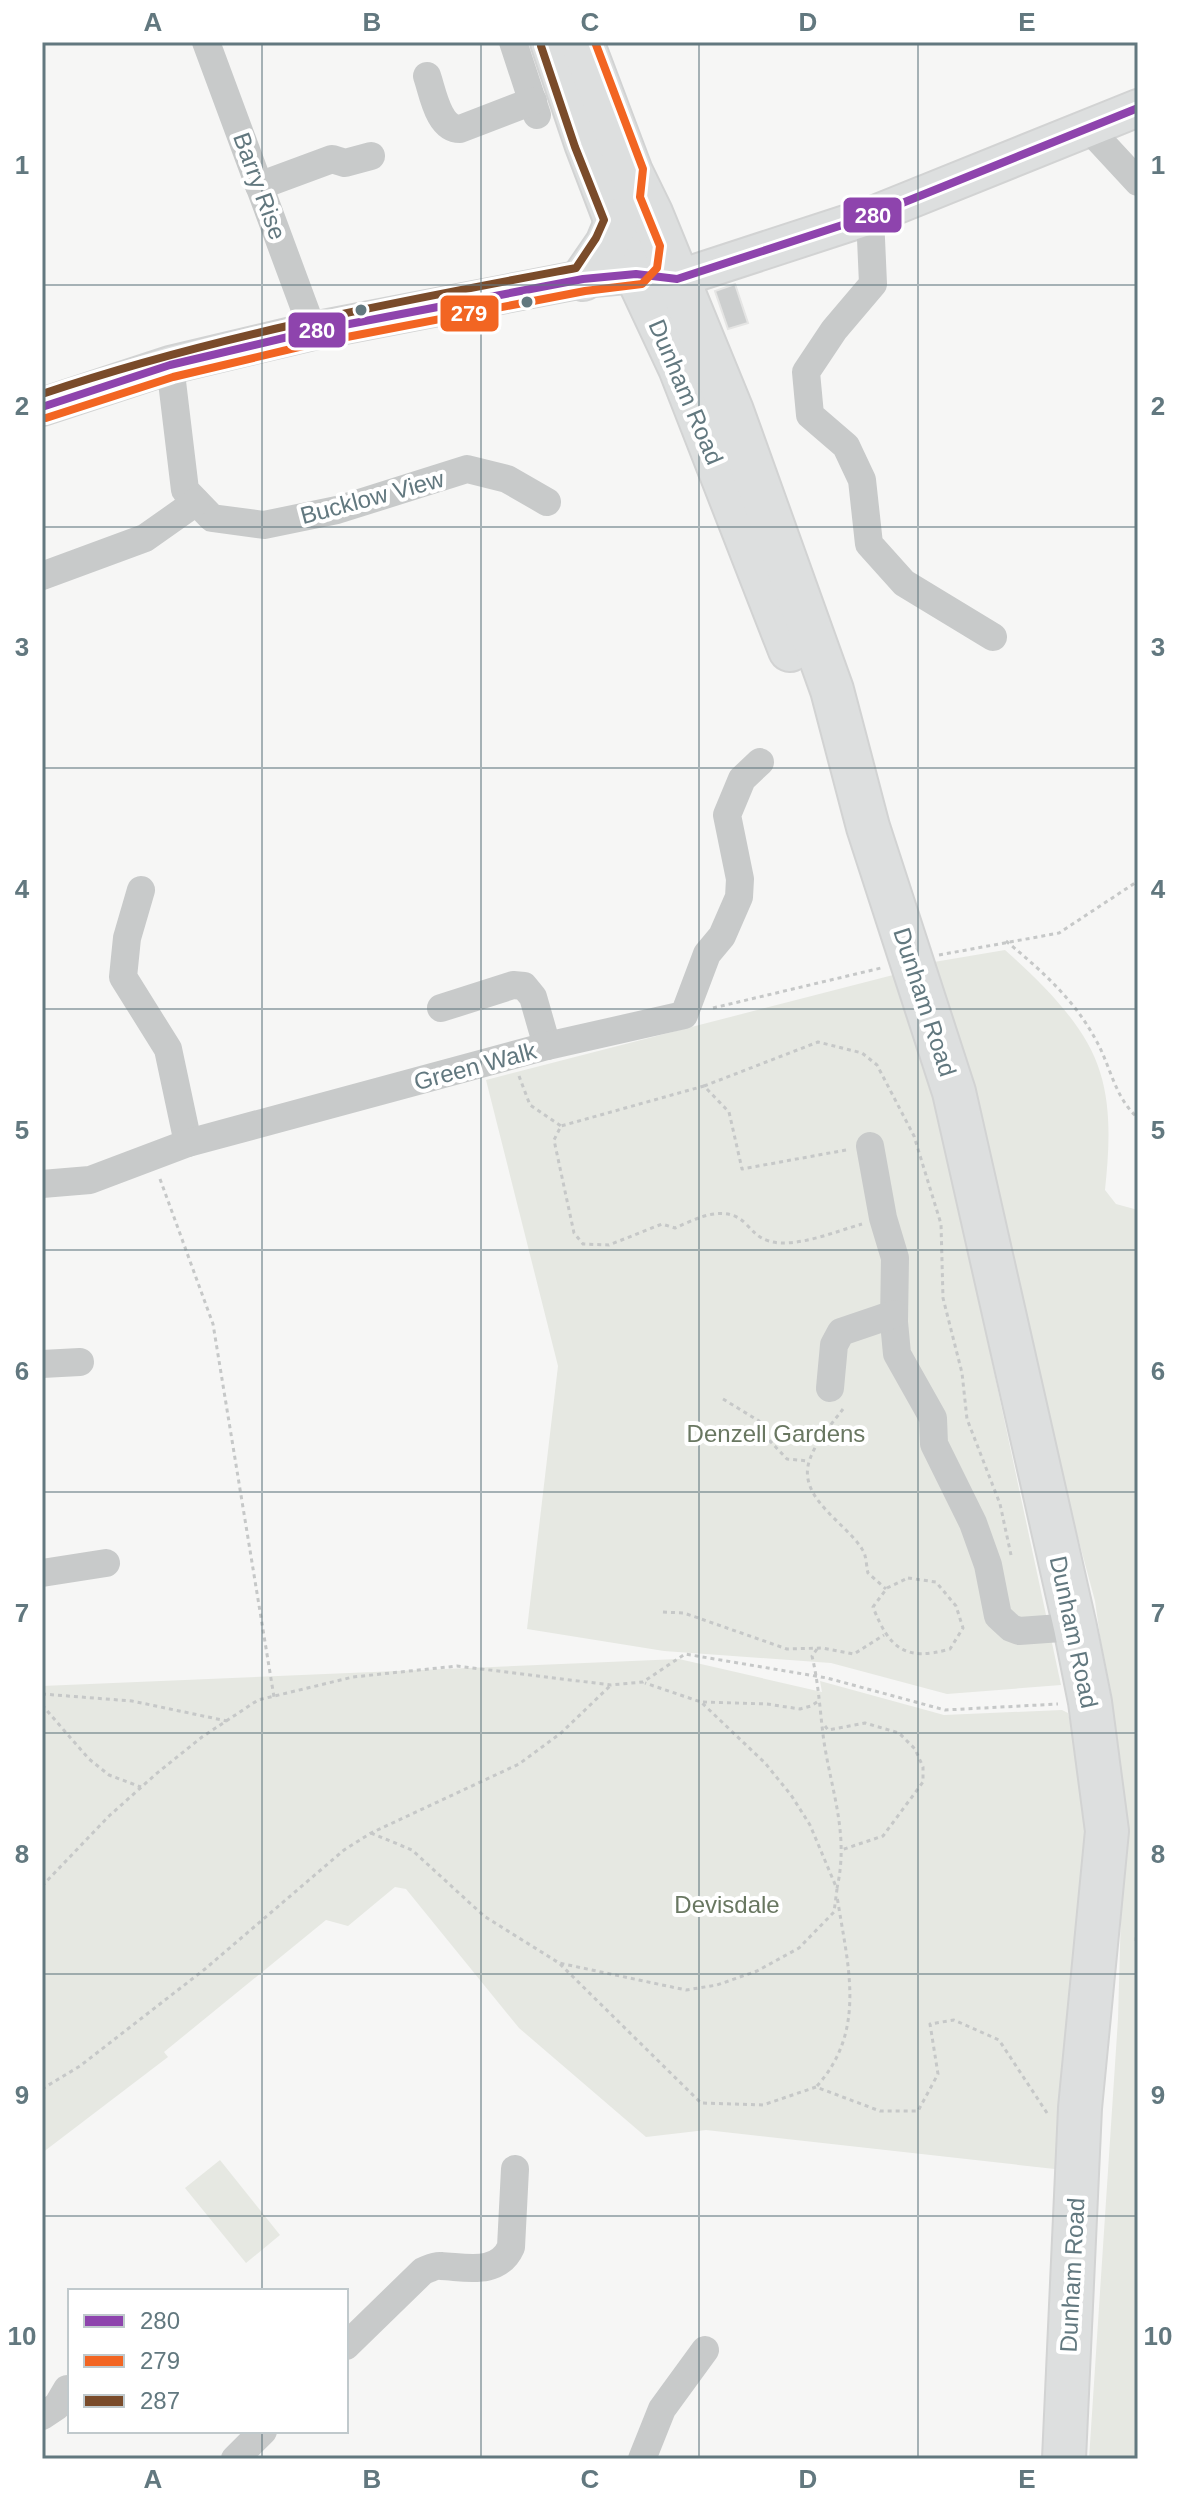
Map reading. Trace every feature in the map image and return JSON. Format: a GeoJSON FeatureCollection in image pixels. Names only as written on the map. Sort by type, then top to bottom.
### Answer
{"type":"FeatureCollection","features":[{"type":"Feature","properties":{"kind":"highway","name":"Dunham Road"},"geometry":{"type":"LineString","coordinates":[[552,42],[586,143],[617,220],[670,297],[676,330],[685,353],[680,368],[806,693],[868,827]]}},
{"type":"Feature","properties":{"kind":"highway","name":"Dunham Road"},"geometry":{"type":"LineString","coordinates":[[582,42],[631,172],[651,213],[656,276],[732,411],[832,690],[868,827],[954,1092],[1090,1702],[1107,1831],[1080,2108],[1064,2459]]}},
{"type":"Feature","properties":{"kind":"highway"},"geometry":{"type":"LineString","coordinates":[[583,279],[607,244],[617,220]]}},
{"type":"Feature","properties":{"kind":"main road"},"geometry":{"type":"LineString","coordinates":[[42,407],[170,365],[313,331],[583,279],[656,276],[870,216],[1138,108]]}},
{"type":"Feature","properties":{"kind":"street","name":"Barry Rise"},"geometry":{"type":"LineString","coordinates":[[206,42],[313,331]]}},
{"type":"Feature","properties":{"kind":"street"},"geometry":{"type":"LineString","coordinates":[[427,76],[447,126],[454,129],[535,108],[513,42]]}},
{"type":"Feature","properties":{"kind":"street"},"geometry":{"type":"LineString","coordinates":[[1088,128],[1138,182]]}},
{"type":"Feature","properties":{"kind":"street"},"geometry":{"type":"LineString","coordinates":[[259,186],[332,159],[345,163],[371,156]]}},
{"type":"Feature","properties":{"kind":"street"},"geometry":{"type":"LineString","coordinates":[[870,216],[873,284],[834,330],[806,372],[810,415],[846,446],[857,469],[862,480],[869,544],[904,583],[993,637]]}},
{"type":"Feature","properties":{"kind":"street"},"geometry":{"type":"LineString","coordinates":[[42,576],[145,538],[196,502],[185,490],[170,365]]}},
{"type":"Feature","properties":{"kind":"street","name":"Bucklow View"},"geometry":{"type":"LineString","coordinates":[[196,502],[212,518],[264,525],[337,510],[467,469],[507,479],[547,502]]}},
{"type":"Feature","properties":{"kind":"street"},"geometry":{"type":"LineString","coordinates":[[684,1015],[707,954],[722,936],[739,897],[740,879],[727,815],[742,779],[760,762]]}},
{"type":"Feature","properties":{"kind":"street"},"geometry":{"type":"LineString","coordinates":[[141,890],[127,938],[123,977],[168,1049],[188,1143]]}},
{"type":"Feature","properties":{"kind":"street"},"geometry":{"type":"LineString","coordinates":[[441,1008],[513,985],[524,986],[533,997],[547,1046]]}},
{"type":"Feature","properties":{"kind":"street","name":"Green Walk"},"geometry":{"type":"LineString","coordinates":[[42,1184],[90,1180],[188,1143],[461,1078],[512,1056],[547,1046],[684,1015]]}},
{"type":"Feature","properties":{"kind":"street"},"geometry":{"type":"LineString","coordinates":[[870,1146],[883,1218],[895,1258],[897,1354],[933,1418],[934,1444],[973,1523],[988,1565],[998,1616],[1019,1631],[1075,1627]]}},
{"type":"Feature","properties":{"kind":"street"},"geometry":{"type":"LineString","coordinates":[[838,1397],[834,1345],[841,1332],[894,1314]]}},
{"type":"Feature","properties":{"kind":"street"},"geometry":{"type":"LineString","coordinates":[[42,1364],[80,1362]]}},
{"type":"Feature","properties":{"kind":"street"},"geometry":{"type":"LineString","coordinates":[[42,1573],[106,1563]]}},
{"type":"Feature","properties":{"kind":"street"},"geometry":{"type":"LineString","coordinates":[[348,2344],[423,2271],[438,2265],[462,2270],[484,2269],[508,2253],[511,2247],[515,2169]]}},
{"type":"Feature","properties":{"kind":"street"},"geometry":{"type":"LineString","coordinates":[[642,2459],[662,2409],[705,2350]]}},
{"type":"Feature","properties":{"kind":"street"},"geometry":{"type":"LineString","coordinates":[[42,2416],[57,2406],[67,2389]]}},
{"type":"Feature","properties":{"kind":"street"},"geometry":{"type":"LineString","coordinates":[[235,2459],[261,2433]]}},
{"type":"Feature","properties":{"kind":"path"},"geometry":{"type":"LineString","coordinates":[[684,1015],[912,960],[1059,933],[1138,881]]}},
{"type":"Feature","properties":{"kind":"path"},"geometry":{"type":"LineString","coordinates":[[1006,941],[1052,980],[1081,1016],[1098,1043],[1115,1085],[1129,1110],[1138,1118]]}},
{"type":"Feature","properties":{"kind":"path"},"geometry":{"type":"LineString","coordinates":[[512,1056],[530,1105],[561,1126]]}},
{"type":"Feature","properties":{"kind":"path"},"geometry":{"type":"LineString","coordinates":[[870,1146],[742,1169],[729,1112],[704,1086],[561,1126],[554,1140],[574,1233],[583,1244],[609,1245],[662,1224],[675,1228],[711,1213],[728,1214],[742,1220],[754,1234],[772,1243],[800,1241],[883,1218]]}},
{"type":"Feature","properties":{"kind":"path"},"geometry":{"type":"LineString","coordinates":[[152,1157],[213,1324],[274,1697]]}},
{"type":"Feature","properties":{"kind":"path"},"geometry":{"type":"LineString","coordinates":[[838,1397],[809,1461],[807,1474],[811,1488],[830,1514],[865,1552],[868,1573],[886,1589]]}},
{"type":"Feature","properties":{"kind":"path"},"geometry":{"type":"LineString","coordinates":[[723,1399],[759,1421],[769,1440],[787,1459],[809,1461]]}},
{"type":"Feature","properties":{"kind":"path"},"geometry":{"type":"LineString","coordinates":[[908,1578],[936,1582],[956,1606],[963,1628],[950,1649],[927,1655],[909,1652],[884,1635],[873,1607],[886,1589],[908,1578]]}},
{"type":"Feature","properties":{"kind":"path"},"geometry":{"type":"LineString","coordinates":[[663,1612],[684,1613],[787,1649],[854,1654],[884,1635]]}},
{"type":"Feature","properties":{"kind":"path"},"geometry":{"type":"LineString","coordinates":[[559,1963],[686,1990],[717,1985],[757,1971],[799,1948],[834,1912],[841,1869],[839,1808],[812,1656],[817,1649]]}},
{"type":"Feature","properties":{"kind":"path"},"geometry":{"type":"LineString","coordinates":[[643,1682],[685,1654],[817,1676],[945,1710],[1038,1705]]}},
{"type":"Feature","properties":{"kind":"path"},"geometry":{"type":"LineString","coordinates":[[42,1886],[109,1816],[202,1737],[258,1700],[353,1677],[457,1666],[611,1685],[643,1682],[701,1702],[767,1704],[800,1709],[820,1700]]}},
{"type":"Feature","properties":{"kind":"path"},"geometry":{"type":"LineString","coordinates":[[42,2089],[92,2056],[205,1969],[344,1850],[371,1833],[519,1764],[561,1733],[611,1685]]}},
{"type":"Feature","properties":{"kind":"path"},"geometry":{"type":"LineString","coordinates":[[42,1694],[132,1701],[227,1721]]}},
{"type":"Feature","properties":{"kind":"path"},"geometry":{"type":"LineString","coordinates":[[371,1833],[412,1850],[484,1916],[559,1963],[701,2103],[763,2105],[816,2087],[842,2050],[850,2003],[850,1967],[837,1889],[810,1825],[791,1795],[765,1763],[701,1702]]}},
{"type":"Feature","properties":{"kind":"path"},"geometry":{"type":"LineString","coordinates":[[42,1705],[89,1759],[109,1775],[141,1787]]}},
{"type":"Feature","properties":{"kind":"path"},"geometry":{"type":"LineString","coordinates":[[822,1723],[828,1730],[865,1723],[899,1733],[915,1749],[923,1767],[923,1782],[883,1836],[841,1850]]}},
{"type":"Feature","properties":{"kind":"path"},"geometry":{"type":"LineString","coordinates":[[1138,1921],[1138,1959]]}},
{"type":"Feature","properties":{"kind":"path"},"geometry":{"type":"LineString","coordinates":[[816,2087],[880,2111],[918,2111],[938,2074],[930,2024],[954,2020],[999,2040],[1052,2120]]}},
{"type":"Feature","properties":{"kind":"green space"},"geometry":{"type":"Polygon","coordinates":[[[1005,950],[1061,1005],[1093,1055],[1104,1086],[1108,1116],[1105,1190],[1116,1204],[1138,1210],[1138,2459],[1089,2459],[1118,2019],[1123,1841],[1111,1714],[1095,1601],[1038,1389],[955,1031],[934,962],[1005,950]]]}},
{"type":"Feature","properties":{"kind":"green space","name":"Denzell Gardens"},"geometry":{"type":"Polygon","coordinates":[[[897,974],[935,1096],[1061,1685],[947,1694],[831,1663],[664,1651],[527,1629],[558,1366],[486,1080],[897,974]]]}},
{"type":"Feature","properties":{"kind":"green space","name":"Devisdale"},"geometry":{"type":"Polygon","coordinates":[[[679,1659],[822,1692],[820,1681],[944,1715],[1062,1710],[1068,1713],[1095,1839],[1064,2170],[706,2130],[646,2137],[519,2028],[406,1889],[395,1887],[348,1926],[326,1920],[164,2052],[168,2057],[42,2153],[42,1686],[679,1659]]]}},
{"type":"Feature","properties":{"kind":"green space"},"geometry":{"type":"Polygon","coordinates":[[[220,2160],[280,2235],[246,2263],[185,2188],[220,2160]]]}},
{"type":"Feature","properties":{"kind":"building"},"geometry":{"type":"Polygon","coordinates":[[[735,284],[748,323],[728,329],[715,291],[735,284]]]}},
{"type":"Feature","properties":{"kind":"transit line","name":"279"},"geometry":{"type":"LineString","coordinates":[[46,418],[173,377],[316,343],[585,291],[642,284],[657,268],[660,246],[640,197],[643,169],[595,42]]}},
{"type":"Feature","properties":{"kind":"transit line","name":"287"},"geometry":{"type":"LineString","coordinates":[[42,394],[240,337],[374,307],[576,268],[604,220],[575,147],[541,46]]}},
{"type":"Feature","properties":{"kind":"transit line","name":"280"},"geometry":{"type":"LineString","coordinates":[[42,407],[170,365],[313,331],[583,279],[636,274],[677,279],[870,216],[1138,108]]}}]}
